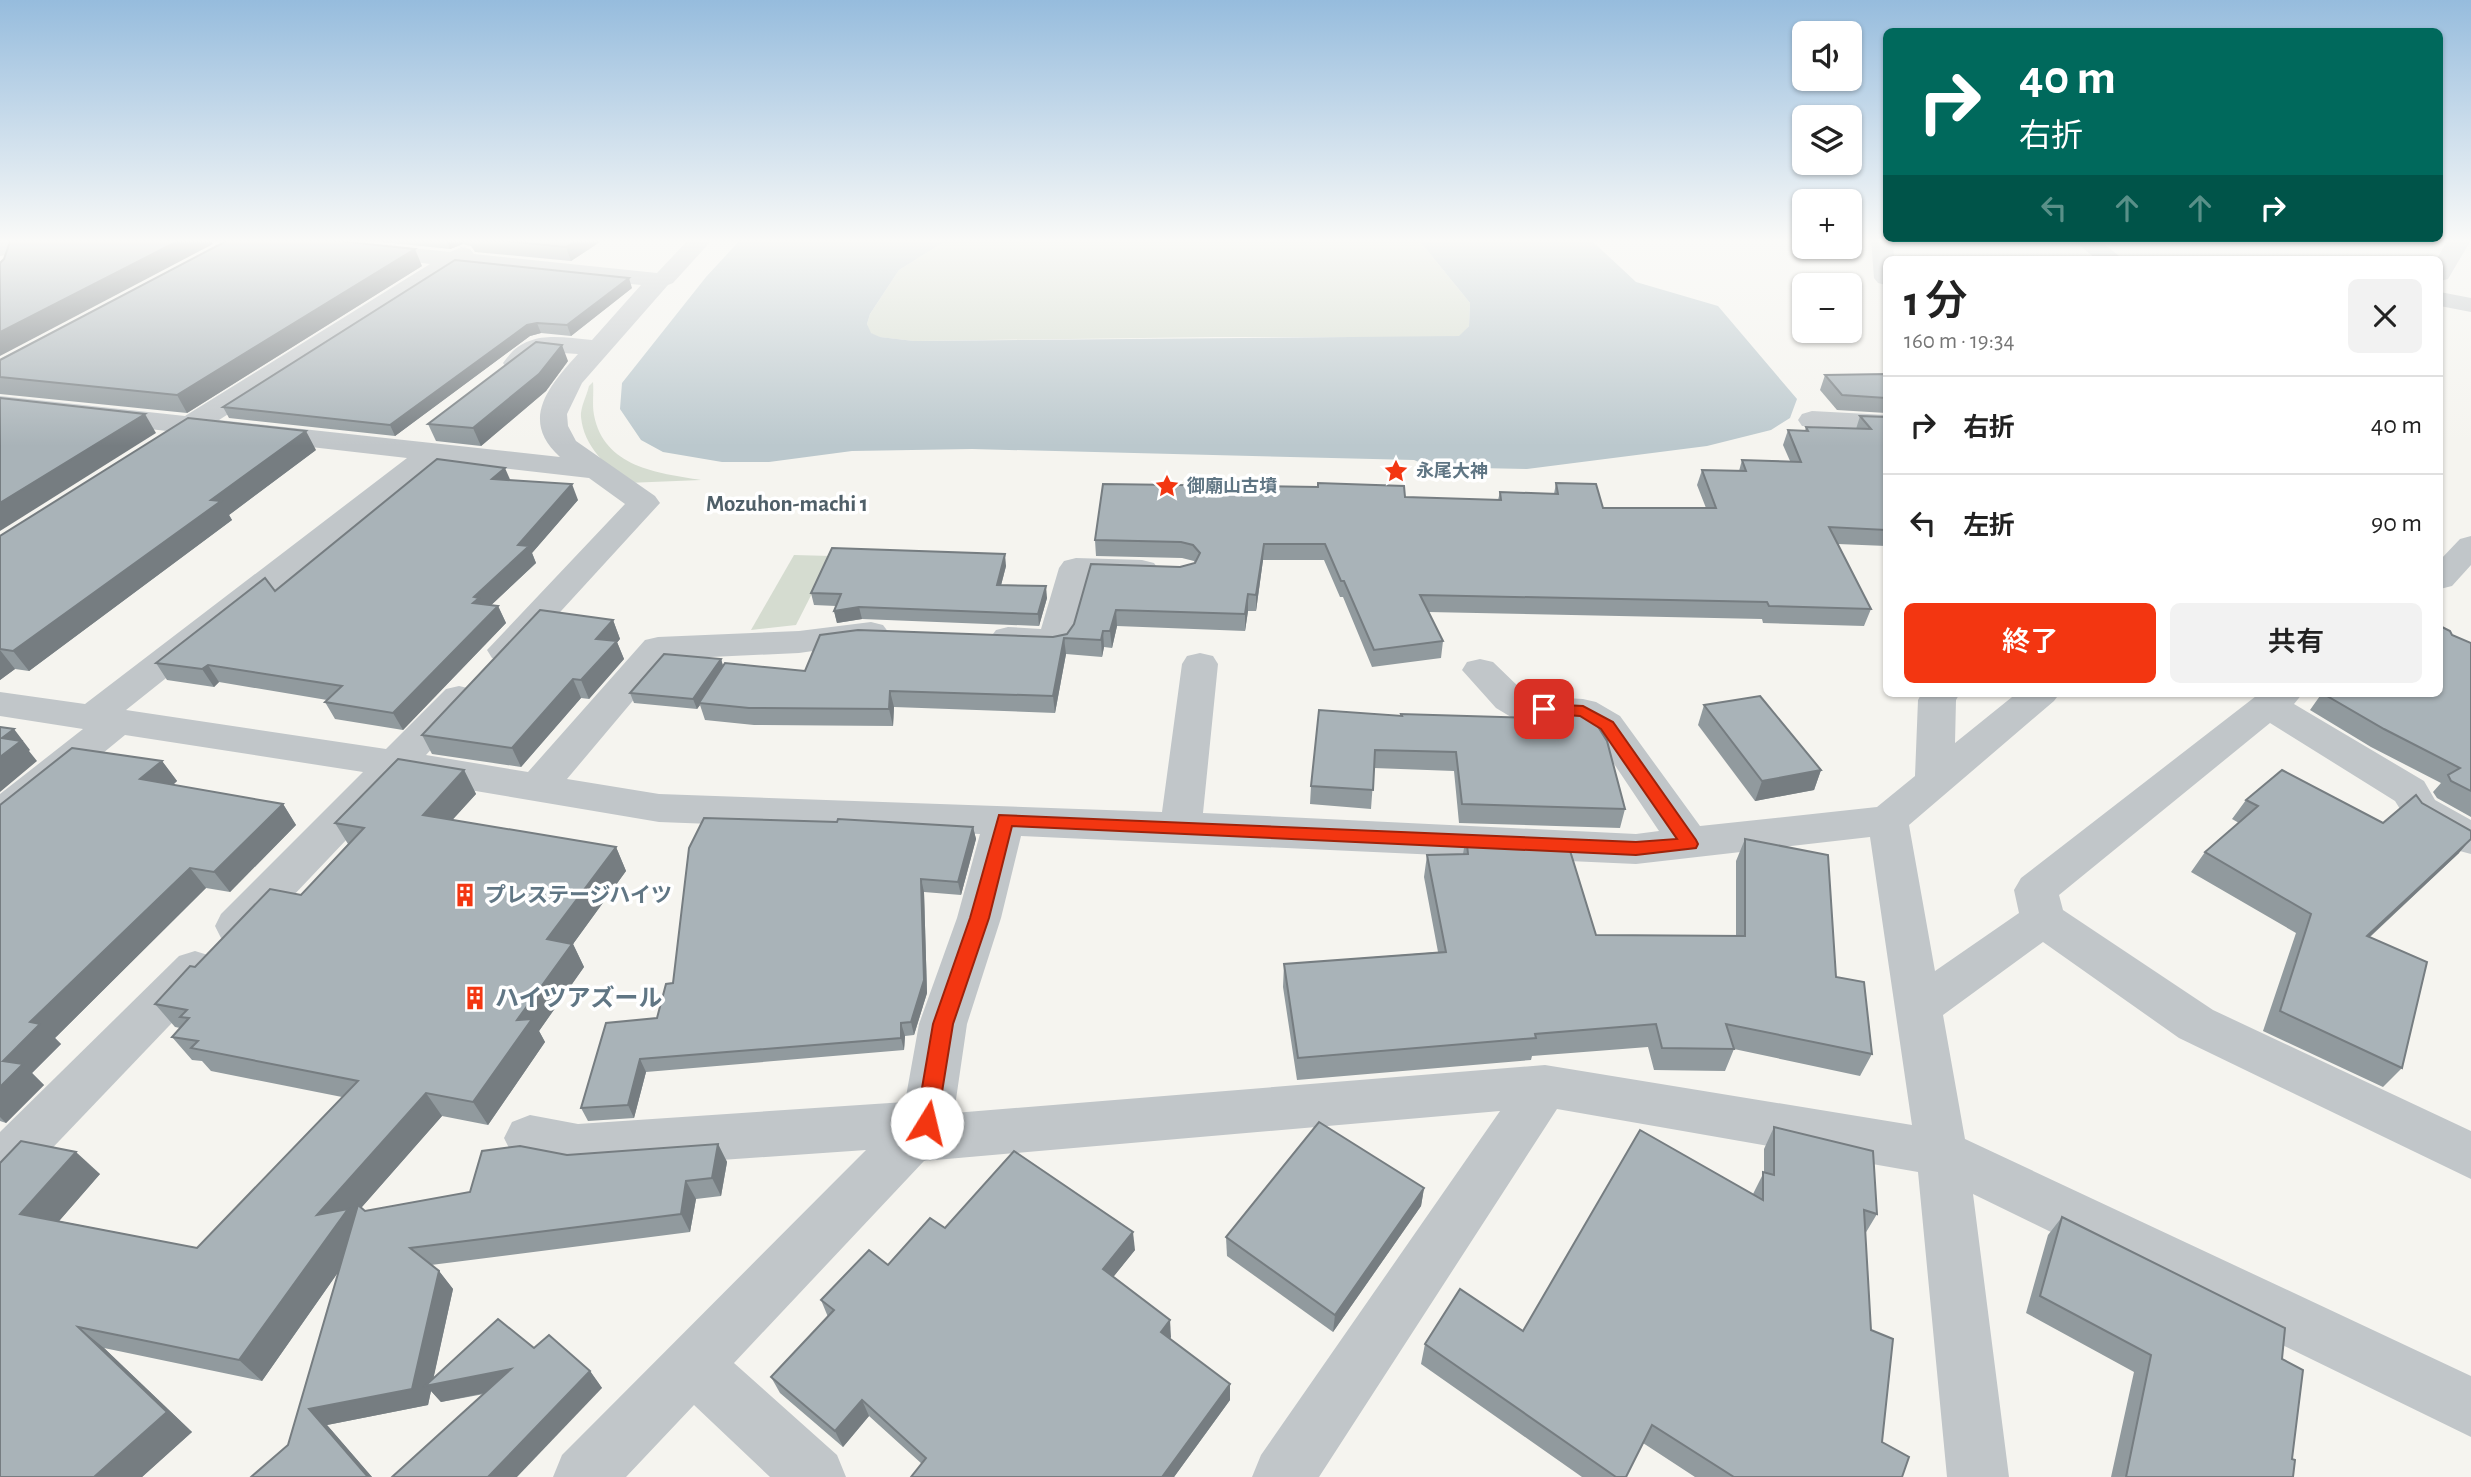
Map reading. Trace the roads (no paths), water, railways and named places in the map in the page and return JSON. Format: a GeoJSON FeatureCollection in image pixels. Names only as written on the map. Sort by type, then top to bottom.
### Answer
{"type":"FeatureCollection","features":[{"type":"Feature","properties":{"kind":"street"},"geometry":{"type":"LineString","coordinates":[[156,448],[376,308]]}},
{"type":"Feature","properties":{"kind":"street"},"geometry":{"type":"LineString","coordinates":[[0,1167],[397,764],[643,503],[558,439],[552,420],[564,386],[634,308]]}},
{"type":"Feature","properties":{"kind":"street"},"geometry":{"type":"LineString","coordinates":[[498,376],[541,344],[599,348]]}},
{"type":"Feature","properties":{"kind":"street"},"geometry":{"type":"LineString","coordinates":[[0,404],[189,426],[424,441],[597,470]]}},
{"type":"Feature","properties":{"kind":"street"},"geometry":{"type":"LineString","coordinates":[[1812,420],[1883,423]]}},
{"type":"Feature","properties":{"kind":"street"},"geometry":{"type":"LineString","coordinates":[[0,816],[104,720],[424,441]]}},
{"type":"Feature","properties":{"kind":"street"},"geometry":{"type":"LineString","coordinates":[[2450,579],[2471,546]]}},
{"type":"Feature","properties":{"kind":"street"},"geometry":{"type":"LineString","coordinates":[[972,637],[1055,640],[1076,568],[1168,571]]}},
{"type":"Feature","properties":{"kind":"street"},"geometry":{"type":"LineString","coordinates":[[536,789],[658,648],[799,642],[862,633],[904,634]]}},
{"type":"Feature","properties":{"kind":"street"},"geometry":{"type":"LineString","coordinates":[[1181,827],[1200,664]]}},
{"type":"Feature","properties":{"kind":"street"},"geometry":{"type":"LineString","coordinates":[[1480,670],[1508,699],[1524,708],[1583,711],[1607,725],[1690,844]]}},
{"type":"Feature","properties":{"kind":"street"},"geometry":{"type":"LineString","coordinates":[[1935,780],[1939,697]]}},
{"type":"Feature","properties":{"kind":"street"},"geometry":{"type":"LineString","coordinates":[[0,704],[397,764],[659,808],[1181,827],[1636,849],[1888,820],[2036,697]]}},
{"type":"Feature","properties":{"kind":"street"},"geometry":{"type":"LineString","coordinates":[[2471,839],[2421,810],[2410,791],[2277,700],[2036,890],[2043,919],[2196,1024],[2471,1156]]}},
{"type":"Feature","properties":{"kind":"street"},"geometry":{"type":"LineString","coordinates":[[584,1477],[919,1131],[943,1024],[979,918],[1005,820]]}},
{"type":"Feature","properties":{"kind":"street"},"geometry":{"type":"LineString","coordinates":[[1888,820],[1941,1153],[1978,1477]]}},
{"type":"Feature","properties":{"kind":"street"},"geometry":{"type":"LineString","coordinates":[[1919,1008],[2043,919]]}},
{"type":"Feature","properties":{"kind":"street"},"geometry":{"type":"LineString","coordinates":[[1283,1477],[1545,1086]]}},
{"type":"Feature","properties":{"kind":"street"},"geometry":{"type":"LineString","coordinates":[[530,1138],[578,1147],[919,1131],[1545,1086],[1941,1153],[2471,1407]]}},
{"type":"Feature","properties":{"kind":"street"},"geometry":{"type":"LineString","coordinates":[[693,1365],[815,1477]]}},
{"type":"Feature","properties":{"kind":"place","name":"永尾大神"},"geometry":{"type":"Point","coordinates":[1396,471]}},
{"type":"Feature","properties":{"kind":"place","name":"御廟山古墳"},"geometry":{"type":"Point","coordinates":[1167,486]}},
{"type":"Feature","properties":{"kind":"place","name":"プレステージハイツ"},"geometry":{"type":"Point","coordinates":[465,895]}},
{"type":"Feature","properties":{"kind":"place","name":"ハイツアズール"},"geometry":{"type":"Point","coordinates":[475,998]}},
{"type":"Feature","properties":{"kind":"district","name":"Mozuhon-machi 1"},"geometry":{"type":"Point","coordinates":[787,503]}}]}
